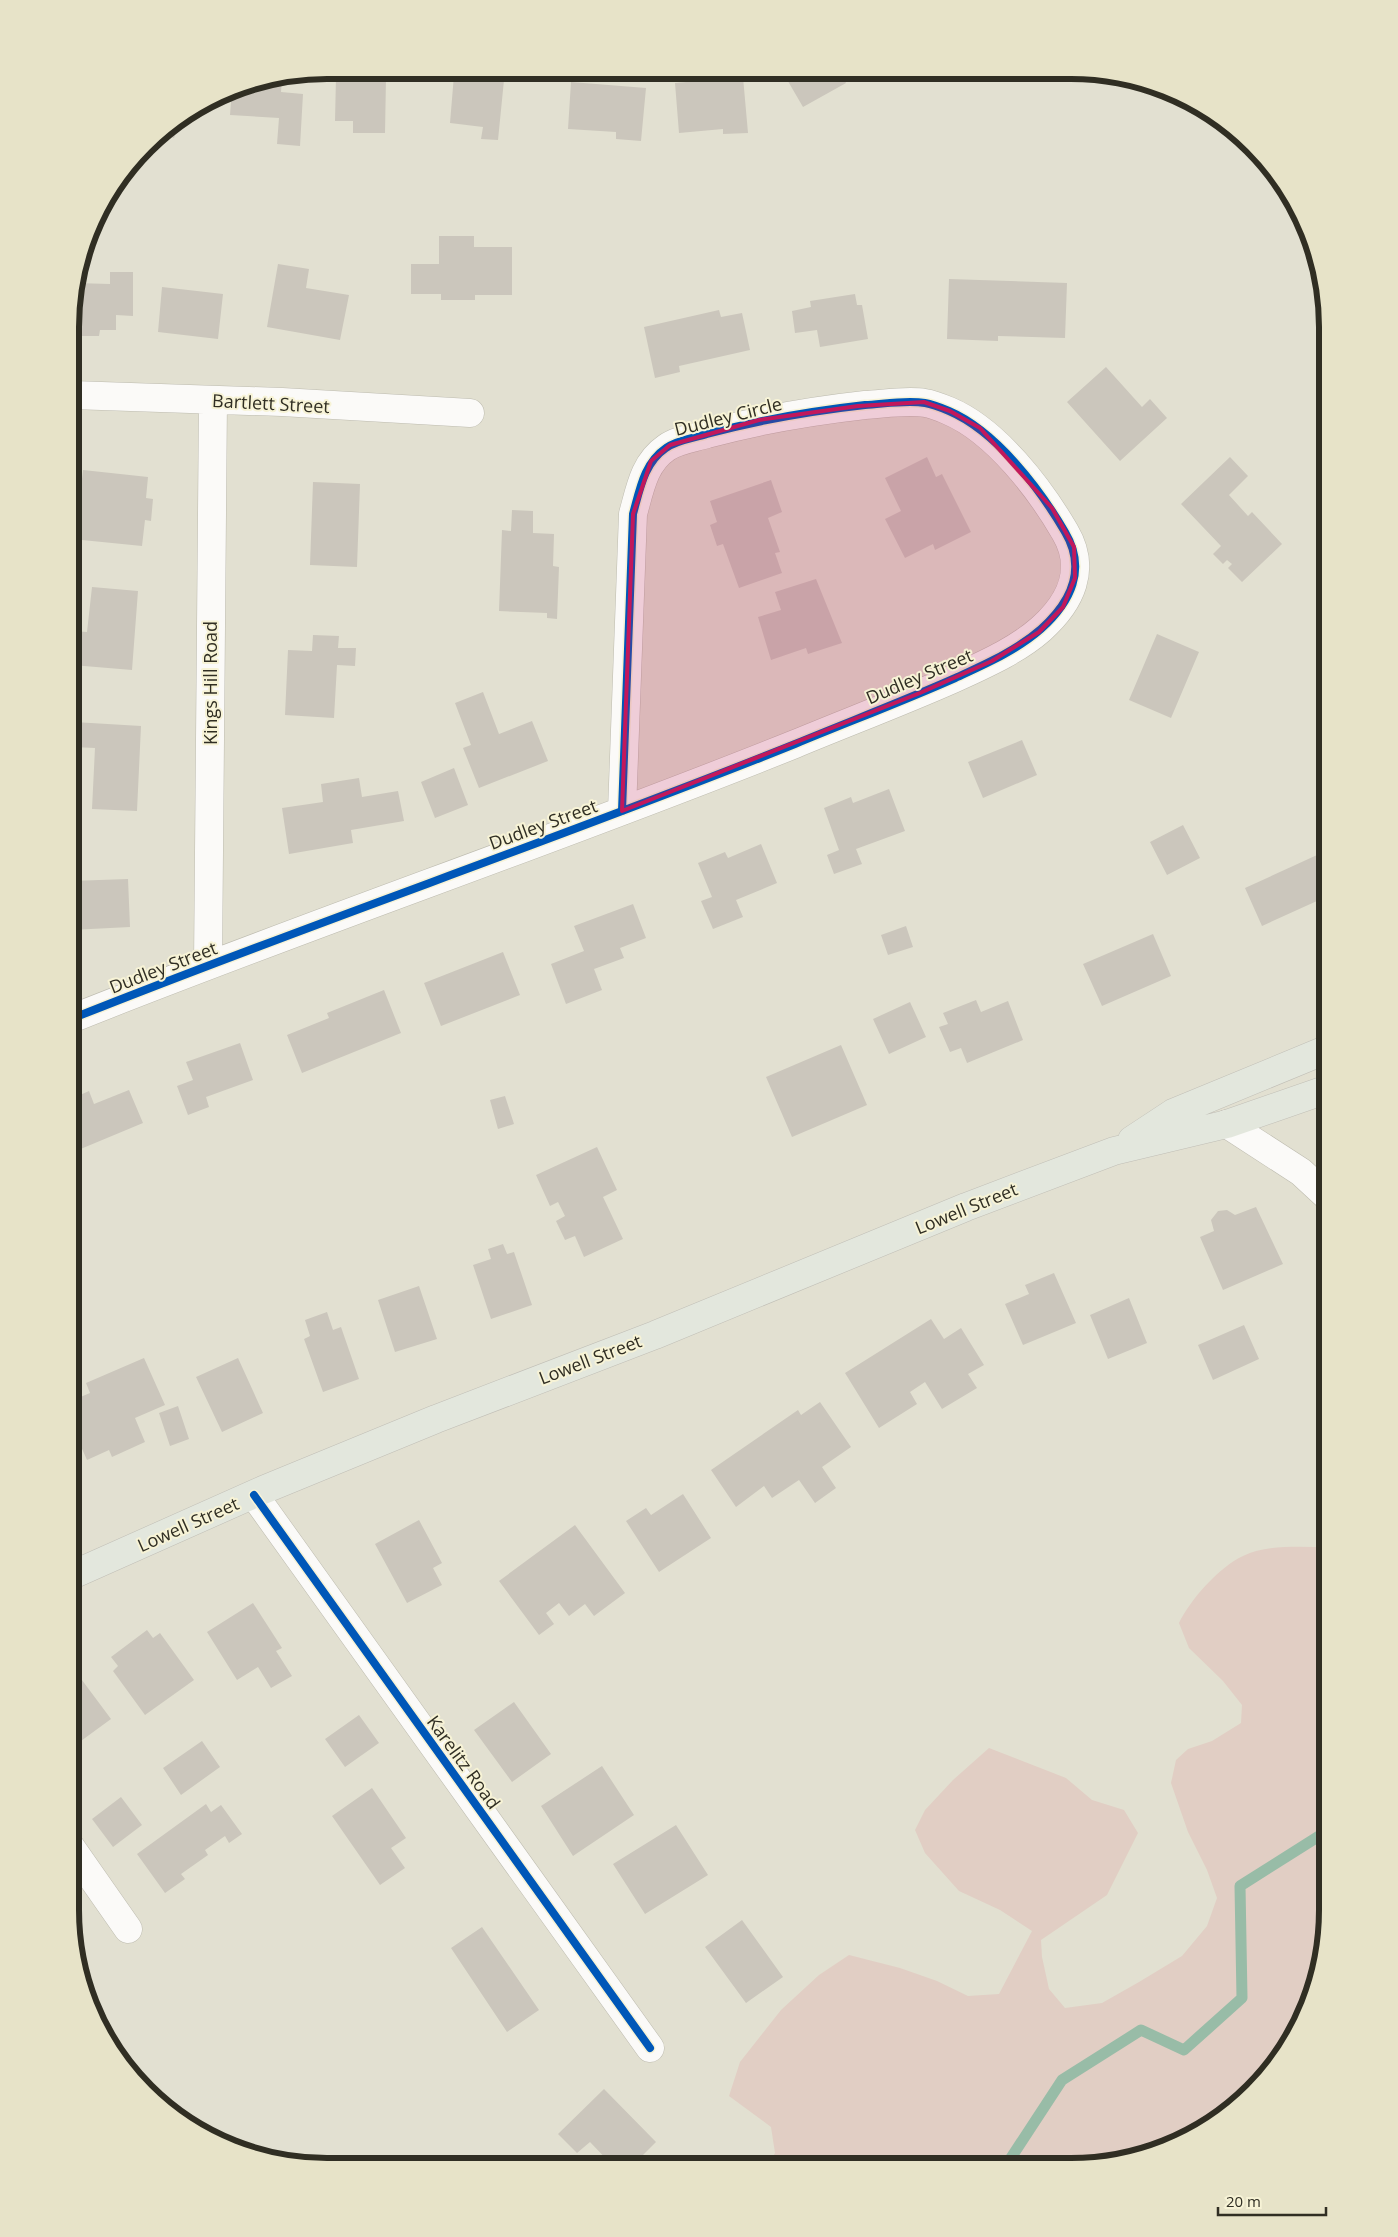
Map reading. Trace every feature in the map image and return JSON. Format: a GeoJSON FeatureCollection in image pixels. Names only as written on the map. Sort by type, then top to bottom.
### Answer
{"type":"FeatureCollection","features":[{"type":"Feature","properties":{"kind":"main road","name":"Lowell Street"},"geometry":{"type":"LineString","coordinates":[[1114,1152],[1173,1113],[1319,1053]]}},
{"type":"Feature","properties":{"kind":"main road","name":"Lowell Street"},"geometry":{"type":"LineString","coordinates":[[79,1572],[254,1494],[436,1419],[655,1334],[966,1207],[1114,1152],[1227,1124],[1319,1092]]}},
{"type":"Feature","properties":{"kind":"street","name":"Bartlett Street"},"geometry":{"type":"LineString","coordinates":[[79,395],[470,412]]}},
{"type":"Feature","properties":{"kind":"street","name":"Kings Hill Road"},"geometry":{"type":"LineString","coordinates":[[208,965],[213,400]]}},
{"type":"Feature","properties":{"kind":"street","name":"Dudley Circle"},"geometry":{"type":"LineString","coordinates":[[622,811],[634,514],[642,481],[651,460],[670,445],[759,420],[858,406],[924,402],[950,411],[980,428],[1013,462],[1052,508],[1074,547],[1075,578]]}},
{"type":"Feature","properties":{"kind":"street","name":"Dudley Street"},"geometry":{"type":"LineString","coordinates":[[79,1016],[208,965],[622,811],[920,693],[992,660],[1045,625],[1063,607],[1075,578]]}},
{"type":"Feature","properties":{"kind":"street"},"geometry":{"type":"LineString","coordinates":[[1227,1124],[1301,1172],[1319,1189]]}},
{"type":"Feature","properties":{"kind":"street","name":"Karelitz Road"},"geometry":{"type":"LineString","coordinates":[[254,1494],[650,2048]]}},
{"type":"Feature","properties":{"kind":"street"},"geometry":{"type":"LineString","coordinates":[[79,1859],[128,1929]]}},
{"type":"Feature","properties":{"kind":"highlighted area"},"geometry":{"type":"Polygon","coordinates":[[[924,402],[950,411],[980,428],[1052,508],[1074,547],[1075,578],[1063,607],[1039,632],[992,661],[920,693],[622,811],[633,514],[651,461],[670,445],[759,420],[858,406],[924,402]]]}},
{"type":"Feature","properties":{"kind":"shaded area"},"geometry":{"type":"Polygon","coordinates":[[[1319,1547],[1319,1926],[1311,1974],[1294,2020],[1258,2074],[1222,2107],[1181,2133],[1135,2150],[1104,2156],[1087,2158],[772,2158],[775,2153],[771,2127],[729,2096],[740,2062],[781,2010],[819,1975],[849,1955],[900,1968],[937,1981],[968,1996],[999,1994],[1032,1931],[1000,1910],[959,1891],[925,1853],[915,1830],[925,1810],[953,1780],[989,1748],[1066,1778],[1092,1800],[1124,1810],[1138,1833],[1107,1895],[1041,1940],[1042,1957],[1049,1989],[1065,2008],[1102,2003],[1182,1956],[1207,1926],[1217,1898],[1207,1870],[1188,1832],[1171,1783],[1176,1760],[1188,1749],[1212,1741],[1241,1723],[1242,1705],[1223,1681],[1189,1648],[1179,1623],[1190,1604],[1206,1585],[1234,1561],[1253,1552],[1273,1548],[1319,1547]]]}},
{"type":"Feature","properties":{"kind":"building"},"geometry":{"type":"Polygon","coordinates":[[[336,79],[386,79],[385,133],[353,133],[353,121],[335,121],[336,79]]]}},
{"type":"Feature","properties":{"kind":"building"},"geometry":{"type":"Polygon","coordinates":[[[454,79],[504,80],[498,140],[481,139],[483,127],[450,123],[454,79]]]}},
{"type":"Feature","properties":{"kind":"building"},"geometry":{"type":"Polygon","coordinates":[[[743,79],[748,133],[723,134],[723,129],[679,133],[675,83],[743,79]]]}},
{"type":"Feature","properties":{"kind":"building"},"geometry":{"type":"Polygon","coordinates":[[[787,79],[844,79],[846,83],[803,107],[787,79]]]}},
{"type":"Feature","properties":{"kind":"building"},"geometry":{"type":"Polygon","coordinates":[[[571,82],[646,88],[641,141],[616,139],[616,132],[568,129],[571,82]]]}},
{"type":"Feature","properties":{"kind":"building"},"geometry":{"type":"Polygon","coordinates":[[[282,83],[281,92],[303,94],[300,146],[277,144],[279,118],[230,115],[231,98],[263,87],[282,83]]]}},
{"type":"Feature","properties":{"kind":"building"},"geometry":{"type":"Polygon","coordinates":[[[177,129],[174,138],[168,136],[177,129]]]}},
{"type":"Feature","properties":{"kind":"building"},"geometry":{"type":"Polygon","coordinates":[[[439,236],[474,236],[474,247],[512,247],[512,295],[475,295],[475,300],[441,300],[441,294],[411,294],[411,264],[439,264],[439,236]]]}},
{"type":"Feature","properties":{"kind":"building"},"geometry":{"type":"Polygon","coordinates":[[[278,264],[309,269],[306,288],[349,295],[340,340],[267,327],[278,264]]]}},
{"type":"Feature","properties":{"kind":"building"},"geometry":{"type":"Polygon","coordinates":[[[110,272],[133,272],[133,316],[116,315],[116,330],[100,330],[99,336],[79,336],[79,311],[83,283],[110,284],[110,272]]]}},
{"type":"Feature","properties":{"kind":"building"},"geometry":{"type":"Polygon","coordinates":[[[949,279],[1067,283],[1065,338],[998,336],[998,341],[947,339],[949,279]]]}},
{"type":"Feature","properties":{"kind":"building"},"geometry":{"type":"Polygon","coordinates":[[[162,287],[223,294],[218,339],[158,332],[162,287]]]}},
{"type":"Feature","properties":{"kind":"building"},"geometry":{"type":"Polygon","coordinates":[[[855,294],[857,305],[862,305],[868,339],[820,347],[817,330],[795,333],[792,311],[811,307],[810,301],[855,294]]]}},
{"type":"Feature","properties":{"kind":"building"},"geometry":{"type":"Polygon","coordinates":[[[719,310],[721,317],[742,313],[750,350],[679,366],[680,372],[655,378],[644,327],[719,310]]]}},
{"type":"Feature","properties":{"kind":"building"},"geometry":{"type":"Polygon","coordinates":[[[1106,367],[1142,407],[1150,399],[1167,418],[1120,461],[1067,402],[1106,367]]]}},
{"type":"Feature","properties":{"kind":"building"},"geometry":{"type":"Polygon","coordinates":[[[927,457],[936,477],[942,474],[971,532],[935,550],[933,544],[905,558],[885,519],[901,511],[885,478],[927,457]]]}},
{"type":"Feature","properties":{"kind":"building"},"geometry":{"type":"Polygon","coordinates":[[[1230,457],[1248,476],[1229,495],[1248,516],[1252,512],[1282,544],[1242,582],[1228,568],[1232,564],[1227,560],[1223,564],[1213,554],[1221,546],[1181,504],[1230,457]]]}},
{"type":"Feature","properties":{"kind":"building"},"geometry":{"type":"Polygon","coordinates":[[[83,470],[148,477],[146,498],[153,499],[151,521],[145,520],[142,546],[79,540],[79,505],[83,470]]]}},
{"type":"Feature","properties":{"kind":"building"},"geometry":{"type":"Polygon","coordinates":[[[771,480],[782,512],[768,518],[780,552],[775,553],[782,573],[739,588],[723,544],[717,546],[710,525],[717,522],[710,501],[771,480]]]}},
{"type":"Feature","properties":{"kind":"building"},"geometry":{"type":"Polygon","coordinates":[[[313,482],[360,484],[357,567],[310,565],[313,482]]]}},
{"type":"Feature","properties":{"kind":"building"},"geometry":{"type":"Polygon","coordinates":[[[512,510],[533,511],[533,533],[554,534],[553,566],[559,567],[557,619],[547,618],[547,613],[499,611],[502,530],[511,531],[512,510]]]}},
{"type":"Feature","properties":{"kind":"building"},"geometry":{"type":"Polygon","coordinates":[[[816,579],[842,643],[808,654],[806,648],[771,660],[758,617],[781,610],[775,592],[816,579]]]}},
{"type":"Feature","properties":{"kind":"building"},"geometry":{"type":"Polygon","coordinates":[[[92,587],[138,591],[132,670],[79,666],[79,631],[87,632],[92,587]]]}},
{"type":"Feature","properties":{"kind":"building"},"geometry":{"type":"Polygon","coordinates":[[[1157,634],[1199,652],[1171,718],[1129,700],[1157,634]]]}},
{"type":"Feature","properties":{"kind":"building"},"geometry":{"type":"Polygon","coordinates":[[[313,635],[339,636],[338,648],[356,648],[355,666],[337,665],[334,718],[285,715],[288,650],[312,651],[313,635]]]}},
{"type":"Feature","properties":{"kind":"building"},"geometry":{"type":"Polygon","coordinates":[[[483,692],[499,734],[532,721],[548,761],[479,788],[463,748],[471,745],[455,703],[483,692]]]}},
{"type":"Feature","properties":{"kind":"building"},"geometry":{"type":"Polygon","coordinates":[[[79,722],[141,726],[137,811],[92,809],[95,748],[79,747],[79,722]]]}},
{"type":"Feature","properties":{"kind":"building"},"geometry":{"type":"Polygon","coordinates":[[[1022,740],[1037,775],[983,798],[968,762],[1022,740]]]}},
{"type":"Feature","properties":{"kind":"building"},"geometry":{"type":"Polygon","coordinates":[[[454,768],[468,805],[435,818],[421,782],[454,768]]]}},
{"type":"Feature","properties":{"kind":"building"},"geometry":{"type":"Polygon","coordinates":[[[359,778],[362,797],[398,791],[404,821],[351,830],[353,843],[289,854],[282,808],[323,802],[321,784],[359,778]]]}},
{"type":"Feature","properties":{"kind":"building"},"geometry":{"type":"Polygon","coordinates":[[[889,789],[905,831],[856,849],[862,864],[834,874],[827,855],[839,850],[824,808],[851,797],[853,803],[889,789]]]}},
{"type":"Feature","properties":{"kind":"building"},"geometry":{"type":"Polygon","coordinates":[[[1183,825],[1200,858],[1167,875],[1150,842],[1183,825]]]}},
{"type":"Feature","properties":{"kind":"building"},"geometry":{"type":"Polygon","coordinates":[[[761,844],[777,883],[736,900],[743,917],[713,929],[701,901],[712,897],[698,863],[725,852],[728,858],[761,844]]]}},
{"type":"Feature","properties":{"kind":"building"},"geometry":{"type":"Polygon","coordinates":[[[1319,854],[1319,900],[1262,926],[1245,888],[1319,854]]]}},
{"type":"Feature","properties":{"kind":"building"},"geometry":{"type":"Polygon","coordinates":[[[128,879],[130,927],[79,930],[79,881],[128,879]]]}},
{"type":"Feature","properties":{"kind":"building"},"geometry":{"type":"Polygon","coordinates":[[[633,904],[646,938],[620,948],[624,958],[594,969],[602,990],[566,1004],[551,964],[584,951],[574,926],[633,904]]]}},
{"type":"Feature","properties":{"kind":"building"},"geometry":{"type":"Polygon","coordinates":[[[906,926],[913,947],[888,955],[881,935],[906,926]]]}},
{"type":"Feature","properties":{"kind":"building"},"geometry":{"type":"Polygon","coordinates":[[[1153,934],[1171,976],[1102,1006],[1083,964],[1153,934]]]}},
{"type":"Feature","properties":{"kind":"building"},"geometry":{"type":"Polygon","coordinates":[[[503,952],[520,995],[441,1026],[424,983],[503,952]]]}},
{"type":"Feature","properties":{"kind":"building"},"geometry":{"type":"Polygon","coordinates":[[[384,990],[401,1033],[302,1073],[287,1035],[329,1018],[327,1013],[384,990]]]}},
{"type":"Feature","properties":{"kind":"building"},"geometry":{"type":"Polygon","coordinates":[[[976,1000],[981,1012],[1008,1001],[1023,1040],[967,1063],[961,1048],[950,1052],[939,1027],[948,1024],[943,1013],[976,1000]]]}},
{"type":"Feature","properties":{"kind":"building"},"geometry":{"type":"Polygon","coordinates":[[[910,1002],[926,1037],[889,1054],[873,1019],[910,1002]]]}},
{"type":"Feature","properties":{"kind":"building"},"geometry":{"type":"Polygon","coordinates":[[[240,1043],[253,1080],[206,1097],[209,1107],[188,1115],[177,1086],[193,1080],[186,1062],[240,1043]]]}},
{"type":"Feature","properties":{"kind":"building"},"geometry":{"type":"Polygon","coordinates":[[[841,1045],[867,1105],[792,1137],[766,1077],[841,1045]]]}},
{"type":"Feature","properties":{"kind":"building"},"geometry":{"type":"Polygon","coordinates":[[[129,1090],[143,1123],[79,1150],[79,1095],[89,1091],[94,1104],[129,1090]]]}},
{"type":"Feature","properties":{"kind":"building"},"geometry":{"type":"Polygon","coordinates":[[[505,1096],[514,1124],[498,1129],[490,1100],[505,1096]]]}},
{"type":"Feature","properties":{"kind":"building"},"geometry":{"type":"Polygon","coordinates":[[[597,1147],[617,1190],[603,1197],[623,1239],[584,1257],[575,1236],[565,1240],[556,1221],[565,1216],[558,1202],[550,1206],[536,1175],[597,1147]]]}},
{"type":"Feature","properties":{"kind":"building"},"geometry":{"type":"Polygon","coordinates":[[[1256,1207],[1283,1264],[1223,1290],[1200,1237],[1214,1231],[1211,1220],[1218,1211],[1227,1210],[1235,1215],[1256,1207]]]}},
{"type":"Feature","properties":{"kind":"building"},"geometry":{"type":"Polygon","coordinates":[[[503,1244],[507,1254],[514,1252],[532,1305],[491,1319],[473,1265],[491,1259],[488,1249],[503,1244]]]}},
{"type":"Feature","properties":{"kind":"building"},"geometry":{"type":"Polygon","coordinates":[[[1054,1273],[1076,1323],[1023,1345],[1005,1304],[1029,1294],[1025,1285],[1054,1273]]]}},
{"type":"Feature","properties":{"kind":"building"},"geometry":{"type":"Polygon","coordinates":[[[419,1286],[437,1339],[395,1352],[378,1300],[419,1286]]]}},
{"type":"Feature","properties":{"kind":"building"},"geometry":{"type":"Polygon","coordinates":[[[1129,1298],[1147,1343],[1108,1359],[1090,1315],[1129,1298]]]}},
{"type":"Feature","properties":{"kind":"building"},"geometry":{"type":"Polygon","coordinates":[[[327,1312],[333,1330],[341,1327],[359,1379],[323,1392],[304,1339],[310,1336],[305,1320],[327,1312]]]}},
{"type":"Feature","properties":{"kind":"building"},"geometry":{"type":"Polygon","coordinates":[[[931,1319],[944,1339],[961,1328],[984,1365],[968,1374],[977,1388],[942,1409],[925,1382],[910,1392],[917,1404],[879,1428],[845,1373],[931,1319]]]}},
{"type":"Feature","properties":{"kind":"building"},"geometry":{"type":"Polygon","coordinates":[[[1244,1325],[1259,1359],[1213,1380],[1198,1345],[1244,1325]]]}},
{"type":"Feature","properties":{"kind":"building"},"geometry":{"type":"Polygon","coordinates":[[[144,1358],[165,1405],[135,1418],[145,1442],[112,1457],[109,1450],[87,1460],[79,1442],[79,1398],[90,1393],[86,1383],[144,1358]]]}},
{"type":"Feature","properties":{"kind":"building"},"geometry":{"type":"Polygon","coordinates":[[[238,1358],[263,1413],[222,1432],[196,1377],[238,1358]]]}},
{"type":"Feature","properties":{"kind":"building"},"geometry":{"type":"Polygon","coordinates":[[[820,1402],[851,1447],[822,1467],[836,1488],[815,1503],[799,1480],[772,1498],[764,1486],[736,1507],[711,1470],[798,1410],[801,1415],[820,1402]]]}},
{"type":"Feature","properties":{"kind":"building"},"geometry":{"type":"Polygon","coordinates":[[[178,1406],[189,1439],[170,1446],[159,1413],[178,1406]]]}},
{"type":"Feature","properties":{"kind":"building"},"geometry":{"type":"Polygon","coordinates":[[[683,1494],[711,1538],[659,1572],[626,1521],[646,1508],[651,1515],[683,1494]]]}},
{"type":"Feature","properties":{"kind":"building"},"geometry":{"type":"Polygon","coordinates":[[[419,1520],[442,1563],[433,1568],[442,1585],[407,1603],[375,1544],[419,1520]]]}},
{"type":"Feature","properties":{"kind":"building"},"geometry":{"type":"Polygon","coordinates":[[[575,1525],[625,1593],[594,1616],[585,1604],[569,1616],[559,1603],[546,1613],[554,1624],[539,1635],[499,1581],[575,1525]]]}},
{"type":"Feature","properties":{"kind":"building"},"geometry":{"type":"Polygon","coordinates":[[[253,1603],[282,1648],[276,1651],[292,1676],[271,1688],[258,1667],[237,1680],[207,1632],[253,1603]]]}},
{"type":"Feature","properties":{"kind":"building"},"geometry":{"type":"Polygon","coordinates":[[[147,1630],[153,1638],[160,1633],[194,1680],[145,1715],[113,1671],[118,1666],[111,1657],[147,1630]]]}},
{"type":"Feature","properties":{"kind":"building"},"geometry":{"type":"Polygon","coordinates":[[[79,1676],[111,1719],[79,1742],[79,1676]]]}},
{"type":"Feature","properties":{"kind":"building"},"geometry":{"type":"Polygon","coordinates":[[[514,1702],[551,1754],[512,1782],[474,1730],[514,1702]]]}},
{"type":"Feature","properties":{"kind":"building"},"geometry":{"type":"Polygon","coordinates":[[[359,1715],[379,1743],[345,1767],[325,1739],[359,1715]]]}},
{"type":"Feature","properties":{"kind":"building"},"geometry":{"type":"Polygon","coordinates":[[[202,1741],[220,1767],[181,1795],[163,1768],[202,1741]]]}},
{"type":"Feature","properties":{"kind":"building"},"geometry":{"type":"Polygon","coordinates":[[[602,1766],[634,1815],[573,1856],[541,1806],[602,1766]]]}},
{"type":"Feature","properties":{"kind":"building"},"geometry":{"type":"Polygon","coordinates":[[[372,1788],[406,1838],[391,1848],[405,1868],[380,1885],[332,1816],[372,1788]]]}},
{"type":"Feature","properties":{"kind":"building"},"geometry":{"type":"Polygon","coordinates":[[[121,1797],[142,1825],[113,1847],[92,1819],[121,1797]]]}},
{"type":"Feature","properties":{"kind":"building"},"geometry":{"type":"Polygon","coordinates":[[[206,1804],[211,1812],[221,1805],[242,1834],[229,1843],[225,1836],[205,1850],[208,1855],[181,1874],[185,1879],[165,1893],[137,1854],[206,1804]]]}},
{"type":"Feature","properties":{"kind":"building"},"geometry":{"type":"Polygon","coordinates":[[[676,1825],[708,1875],[645,1914],[613,1864],[676,1825]]]}},
{"type":"Feature","properties":{"kind":"building"},"geometry":{"type":"Polygon","coordinates":[[[742,1920],[783,1977],[746,2003],[705,1947],[742,1920]]]}},
{"type":"Feature","properties":{"kind":"building"},"geometry":{"type":"Polygon","coordinates":[[[482,1927],[539,2010],[507,2032],[451,1948],[482,1927]]]}},
{"type":"Feature","properties":{"kind":"building"},"geometry":{"type":"Polygon","coordinates":[[[604,2089],[656,2142],[640,2158],[605,2158],[590,2142],[577,2153],[558,2134],[604,2089]]]}},
{"type":"Feature","properties":{"kind":"waterway"},"geometry":{"type":"LineString","coordinates":[[1011,2158],[1062,2080],[1141,2030],[1184,2050],[1242,1998],[1240,1886],[1319,1836]]}},
{"type":"Feature","properties":{"kind":"cycle path"},"geometry":{"type":"LineString","coordinates":[[79,1016],[252,949],[615,814],[795,744],[933,687],[1010,651],[1031,637],[1052,619],[1068,596],[1075,572],[1072,546],[1055,515],[1030,480],[1000,447],[983,432],[949,411],[925,403],[895,402],[805,413],[727,429],[680,441],[666,448],[648,469],[633,514],[622,811]]}},
{"type":"Feature","properties":{"kind":"cycle path"},"geometry":{"type":"LineString","coordinates":[[254,1495],[650,2048]]}}]}
